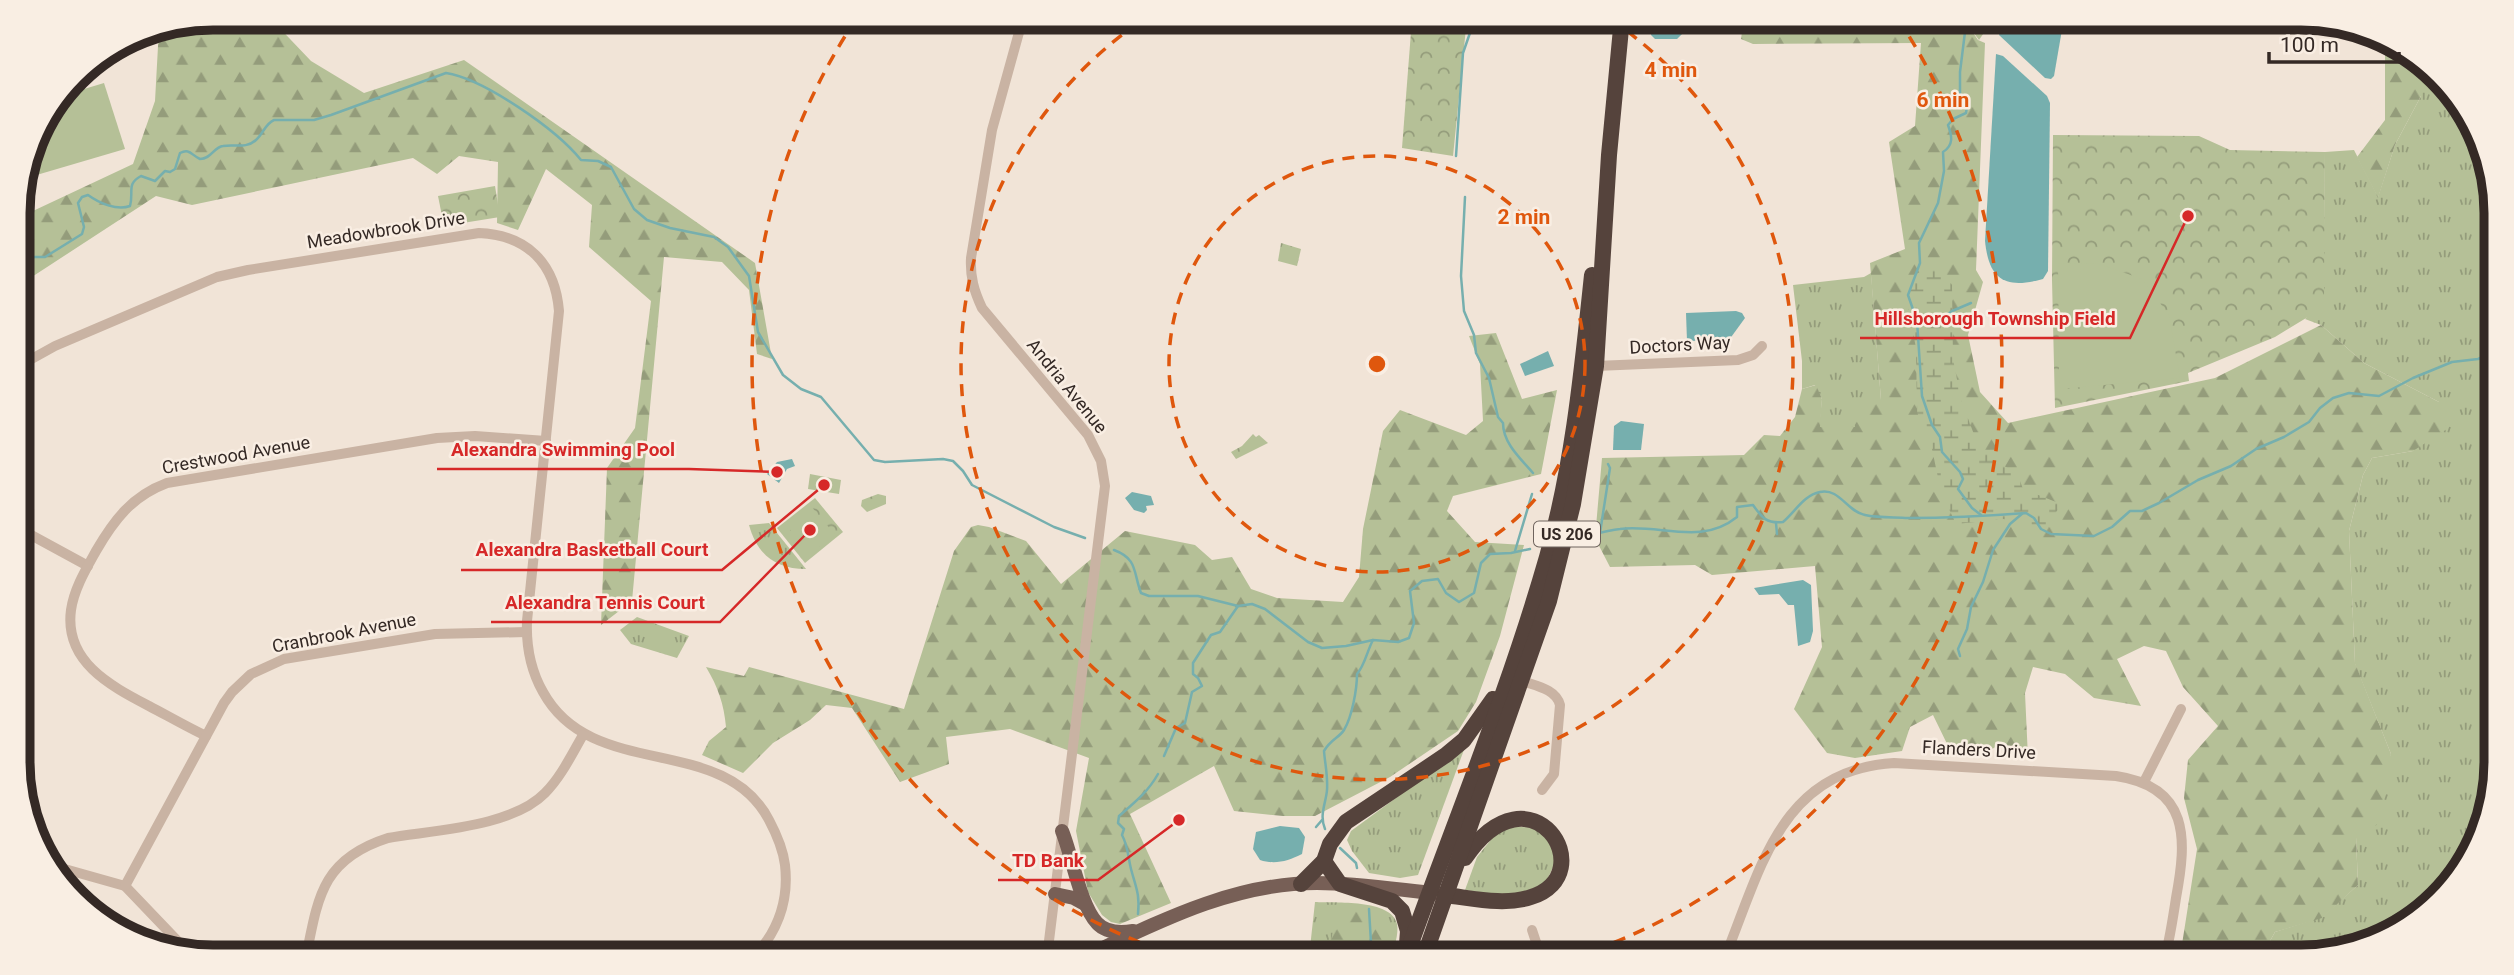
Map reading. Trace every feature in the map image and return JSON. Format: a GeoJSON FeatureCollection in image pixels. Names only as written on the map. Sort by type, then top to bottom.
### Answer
{"type":"FeatureCollection","features":[{"type":"Feature","properties":{"kind":"highway","name":"US 206"},"geometry":{"type":"LineString","coordinates":[[1437,894],[1515,678],[1549,601],[1563,551],[1583,455],[1596,366],[1609,155],[1621,30]]}},
{"type":"Feature","properties":{"kind":"highway","name":"US 206"},"geometry":{"type":"LineString","coordinates":[[1437,894],[1451,877],[1515,678],[1547,557],[1569,461],[1579,397],[1609,155]]}},
{"type":"Feature","properties":{"kind":"highway"},"geometry":{"type":"LineString","coordinates":[[1301,884],[1324,861],[1330,844],[1346,822],[1464,740],[1515,678]]}},
{"type":"Feature","properties":{"kind":"highway"},"geometry":{"type":"LineString","coordinates":[[1437,894],[1511,901],[1533,897],[1552,883],[1559,873],[1561,850],[1550,830],[1540,822],[1516,818],[1483,833],[1451,877]]}},
{"type":"Feature","properties":{"kind":"highway"},"geometry":{"type":"LineString","coordinates":[[1324,861],[1340,884],[1392,901],[1402,911],[1408,930],[1407,945]]}},
{"type":"Feature","properties":{"kind":"highway"},"geometry":{"type":"LineString","coordinates":[[1412,945],[1437,894]]}},
{"type":"Feature","properties":{"kind":"highway"},"geometry":{"type":"LineString","coordinates":[[1426,945],[1437,894]]}},
{"type":"Feature","properties":{"kind":"main road"},"geometry":{"type":"LineString","coordinates":[[1062,831],[1085,904],[1097,924],[1121,932],[1144,929]]}},
{"type":"Feature","properties":{"kind":"main road"},"geometry":{"type":"LineString","coordinates":[[1110,945],[1195,906],[1264,888],[1340,884],[1437,894]]}},
{"type":"Feature","properties":{"kind":"main road"},"geometry":{"type":"LineString","coordinates":[[1055,894],[1074,898],[1085,904]]}},
{"type":"Feature","properties":{"kind":"street","name":"Andria Avenue"},"geometry":{"type":"LineString","coordinates":[[1020,30],[992,130],[970,267],[973,289],[982,308],[1088,435],[1103,470],[1104,502],[1048,945]]}},
{"type":"Feature","properties":{"kind":"street","name":"Meadowbrook Drive"},"geometry":{"type":"LineString","coordinates":[[30,360],[68,341],[217,277],[248,270],[463,234],[494,233],[518,242],[537,257],[550,276],[558,298],[559,318],[526,632],[532,671],[545,697],[563,719],[583,735],[605,744],[710,770],[746,791],[766,814],[776,832],[784,857],[785,895],[773,932],[763,945]]}},
{"type":"Feature","properties":{"kind":"street","name":"Doctors Way"},"geometry":{"type":"LineString","coordinates":[[1596,366],[1738,360],[1753,355],[1762,346]]}},
{"type":"Feature","properties":{"kind":"street","name":"Crestwood Avenue"},"geometry":{"type":"LineString","coordinates":[[206,736],[113,687],[93,672],[74,638],[71,612],[76,592],[88,566],[122,512],[141,495],[167,483],[437,438],[475,436],[545,442]]}},
{"type":"Feature","properties":{"kind":"street"},"geometry":{"type":"LineString","coordinates":[[30,534],[88,566]]}},
{"type":"Feature","properties":{"kind":"street","name":"Cranbrook Avenue"},"geometry":{"type":"LineString","coordinates":[[125,886],[224,703],[251,674],[284,659],[435,634],[526,632]]}},
{"type":"Feature","properties":{"kind":"street"},"geometry":{"type":"LineString","coordinates":[[1515,678],[1559,697],[1554,775],[1542,790]]}},
{"type":"Feature","properties":{"kind":"street"},"geometry":{"type":"LineString","coordinates":[[2167,945],[2180,880],[2183,839],[2181,827],[2167,801],[2144,782],[2181,709]]}},
{"type":"Feature","properties":{"kind":"street"},"geometry":{"type":"LineString","coordinates":[[309,945],[320,895],[331,875],[348,858],[373,843],[388,838],[499,819],[522,810],[553,785],[583,735]]}},
{"type":"Feature","properties":{"kind":"street","name":"Flanders Drive"},"geometry":{"type":"LineString","coordinates":[[1731,945],[1755,882],[1782,825],[1801,801],[1833,778],[1874,764],[1894,763],[2116,776],[2144,782]]}},
{"type":"Feature","properties":{"kind":"street"},"geometry":{"type":"LineString","coordinates":[[65,869],[125,886],[179,942]]}},
{"type":"Feature","properties":{"kind":"street"},"geometry":{"type":"LineString","coordinates":[[1532,930],[1537,945]]}},
{"type":"Feature","properties":{"kind":"green space"},"geometry":{"type":"Polygon","coordinates":[[[201,30],[281,30],[311,61],[364,93],[464,60],[755,263],[772,359],[757,354],[749,290],[722,262],[664,257],[632,601],[601,625],[607,468],[635,428],[651,301],[589,247],[592,205],[546,169],[518,230],[497,223],[498,162],[459,156],[437,174],[413,158],[192,205],[156,196],[30,278],[30,212],[133,164],[155,101],[158,38],[177,33],[201,30]]]}},
{"type":"Feature","properties":{"kind":"green space"},"geometry":{"type":"Polygon","coordinates":[[[1411,30],[1466,30],[1453,156],[1402,148],[1411,30]]]}},
{"type":"Feature","properties":{"kind":"green space"},"geometry":{"type":"Polygon","coordinates":[[[1742,30],[1971,30],[1978,40],[1985,43],[1976,270],[1983,282],[1968,335],[1980,392],[2008,423],[2215,378],[2321,325],[2364,363],[2439,402],[2447,429],[2413,451],[2372,458],[2363,475],[2349,531],[2355,663],[2391,754],[2378,824],[2356,838],[2358,885],[2322,918],[2275,932],[2268,945],[2182,945],[2197,849],[2184,798],[2188,760],[2218,726],[2183,687],[2166,651],[2144,646],[2117,659],[2141,706],[2094,698],[2065,674],[2033,667],[2025,693],[2028,758],[2016,756],[2003,743],[1979,756],[1951,752],[1933,715],[1910,727],[1902,751],[1855,758],[1827,753],[1794,709],[1822,647],[1815,566],[1712,575],[1695,565],[1610,567],[1595,538],[1602,458],[1744,455],[1764,435],[1780,436],[1795,417],[1802,389],[1816,385],[1822,399],[1820,427],[1855,427],[1851,401],[1881,400],[1870,263],[1905,249],[1889,142],[1915,126],[1921,43],[1753,44],[1741,39],[1742,30]]]}},
{"type":"Feature","properties":{"kind":"green space"},"geometry":{"type":"Polygon","coordinates":[[[1972,30],[1986,30],[1979,40],[1972,30]]]}},
{"type":"Feature","properties":{"kind":"green space"},"geometry":{"type":"Polygon","coordinates":[[[2385,51],[2421,74],[2421,96],[2395,145],[2378,198],[2357,157],[2385,120],[2385,51]]]}},
{"type":"Feature","properties":{"kind":"green space"},"geometry":{"type":"Polygon","coordinates":[[[2421,74],[2439,92],[2465,132],[2478,165],[2483,189],[2483,786],[2475,821],[2453,864],[2431,892],[2413,907],[2360,936],[2351,938],[2351,935],[2313,945],[2268,945],[2275,932],[2322,917],[2358,885],[2356,837],[2391,754],[2355,664],[2349,531],[2363,475],[2372,458],[2413,451],[2439,402],[2364,363],[2321,325],[2305,319],[2323,302],[2325,152],[2354,150],[2378,197],[2395,145],[2421,96],[2421,74]]]}},
{"type":"Feature","properties":{"kind":"green space"},"geometry":{"type":"Polygon","coordinates":[[[104,83],[125,149],[34,176],[49,132],[75,92],[104,83]]]}},
{"type":"Feature","properties":{"kind":"green space"},"geometry":{"type":"Polygon","coordinates":[[[2053,135],[2199,136],[2230,150],[2325,152],[2324,301],[2321,309],[2275,337],[2188,373],[2189,381],[2055,408],[2053,135]]]}},
{"type":"Feature","properties":{"kind":"green space"},"geometry":{"type":"Polygon","coordinates":[[[495,186],[500,217],[444,226],[438,196],[495,186]]]}},
{"type":"Feature","properties":{"kind":"green space"},"geometry":{"type":"Polygon","coordinates":[[[1281,243],[1301,249],[1297,266],[1278,261],[1281,243]]]}},
{"type":"Feature","properties":{"kind":"green space"},"geometry":{"type":"Polygon","coordinates":[[[1940,262],[1952,285],[1953,359],[1961,400],[1975,437],[1993,460],[2017,473],[2023,489],[2061,504],[2042,536],[2004,519],[1956,524],[1941,492],[1932,449],[1917,412],[1916,348],[1908,307],[1910,277],[1940,262]]]}},
{"type":"Feature","properties":{"kind":"green space"},"geometry":{"type":"Polygon","coordinates":[[[2058,263],[2099,264],[2142,279],[2169,315],[2180,378],[2061,389],[2058,263]]]}},
{"type":"Feature","properties":{"kind":"green space"},"geometry":{"type":"Polygon","coordinates":[[[1871,273],[1881,400],[1856,427],[1819,427],[1822,399],[1815,385],[1802,389],[1802,361],[1793,285],[1864,277],[1871,273]]]}},
{"type":"Feature","properties":{"kind":"green space"},"geometry":{"type":"Polygon","coordinates":[[[1496,333],[1522,399],[1557,390],[1541,474],[1453,496],[1447,511],[1475,542],[1524,545],[1500,636],[1476,702],[1458,731],[1390,777],[1315,816],[1234,811],[1214,766],[1130,814],[1171,903],[1120,924],[1111,922],[1102,915],[1088,892],[1076,831],[1089,758],[1010,729],[946,737],[949,764],[900,782],[852,708],[826,705],[810,720],[773,743],[743,773],[702,755],[709,741],[726,727],[720,696],[706,667],[744,676],[749,667],[904,709],[954,551],[971,527],[978,525],[1026,541],[1061,584],[1125,531],[1195,545],[1212,560],[1232,557],[1251,589],[1277,598],[1343,602],[1359,577],[1363,529],[1383,431],[1400,410],[1466,435],[1483,421],[1480,364],[1469,336],[1496,333]]]}},
{"type":"Feature","properties":{"kind":"green space"},"geometry":{"type":"Polygon","coordinates":[[[1253,434],[1256,437],[1259,435],[1268,443],[1236,459],[1231,452],[1242,446],[1253,434]]]}},
{"type":"Feature","properties":{"kind":"green space"},"geometry":{"type":"Polygon","coordinates":[[[810,474],[841,480],[839,494],[808,489],[810,474]]]}},
{"type":"Feature","properties":{"kind":"green space"},"geometry":{"type":"Polygon","coordinates":[[[878,494],[886,496],[886,504],[867,512],[861,506],[862,500],[878,494]]]}},
{"type":"Feature","properties":{"kind":"green space"},"geometry":{"type":"Polygon","coordinates":[[[815,498],[843,532],[805,563],[777,528],[815,498]]]}},
{"type":"Feature","properties":{"kind":"green space"},"geometry":{"type":"Polygon","coordinates":[[[811,506],[820,517],[796,537],[787,526],[811,506]]]}},
{"type":"Feature","properties":{"kind":"green space"},"geometry":{"type":"Polygon","coordinates":[[[769,523],[806,569],[776,563],[762,552],[749,525],[769,523]]]}},
{"type":"Feature","properties":{"kind":"green space"},"geometry":{"type":"Polygon","coordinates":[[[825,523],[835,534],[811,554],[801,543],[825,523]]]}},
{"type":"Feature","properties":{"kind":"green space"},"geometry":{"type":"Polygon","coordinates":[[[637,617],[689,636],[677,658],[631,644],[620,630],[637,617]]]}},
{"type":"Feature","properties":{"kind":"green space"},"geometry":{"type":"Polygon","coordinates":[[[1465,747],[1418,875],[1400,878],[1369,873],[1347,840],[1351,831],[1465,747]]]}},
{"type":"Feature","properties":{"kind":"green space"},"geometry":{"type":"Polygon","coordinates":[[[1502,826],[1542,828],[1557,859],[1545,884],[1510,897],[1465,890],[1477,857],[1502,826]]]}},
{"type":"Feature","properties":{"kind":"green space"},"geometry":{"type":"Polygon","coordinates":[[[1315,902],[1374,906],[1393,916],[1397,924],[1395,945],[1310,945],[1315,902]]]}},
{"type":"Feature","properties":{"kind":"green space"},"geometry":{"type":"Polygon","coordinates":[[[1351,906],[1367,912],[1383,923],[1384,945],[1330,945],[1337,914],[1351,906]]]}},
{"type":"Feature","properties":{"kind":"green space"},"geometry":{"type":"Polygon","coordinates":[[[2351,934],[2351,938],[2328,942],[2351,934]]]}},
{"type":"Feature","properties":{"kind":"water"},"geometry":{"type":"Polygon","coordinates":[[[1651,30],[1692,30],[1684,32],[1677,39],[1655,39],[1651,35],[1651,30]]]}},
{"type":"Feature","properties":{"kind":"water"},"geometry":{"type":"Polygon","coordinates":[[[2000,30],[2062,30],[2054,76],[2051,79],[2045,78],[1999,35],[2000,30]]]}},
{"type":"Feature","properties":{"kind":"water"},"geometry":{"type":"Polygon","coordinates":[[[1996,54],[2003,56],[2047,96],[2050,103],[2048,271],[2043,279],[2030,282],[2009,282],[2002,279],[1995,273],[1987,255],[1985,241],[1996,54]]]}},
{"type":"Feature","properties":{"kind":"water"},"geometry":{"type":"Polygon","coordinates":[[[1686,313],[1742,313],[1745,318],[1729,340],[1687,341],[1686,313]]]}},
{"type":"Feature","properties":{"kind":"water"},"geometry":{"type":"Polygon","coordinates":[[[1548,351],[1554,366],[1525,376],[1520,364],[1548,351]]]}},
{"type":"Feature","properties":{"kind":"water"},"geometry":{"type":"Polygon","coordinates":[[[1621,421],[1644,424],[1641,450],[1613,450],[1614,426],[1621,421]]]}},
{"type":"Feature","properties":{"kind":"water"},"geometry":{"type":"Polygon","coordinates":[[[792,459],[795,466],[787,469],[779,483],[767,474],[777,462],[792,459]]]}},
{"type":"Feature","properties":{"kind":"water"},"geometry":{"type":"Polygon","coordinates":[[[1132,492],[1151,496],[1154,505],[1146,506],[1144,513],[1134,510],[1125,498],[1132,492]]]}},
{"type":"Feature","properties":{"kind":"water"},"geometry":{"type":"Polygon","coordinates":[[[1803,580],[1811,585],[1813,631],[1810,642],[1798,646],[1794,605],[1788,605],[1779,594],[1759,595],[1754,588],[1803,580]]]}},
{"type":"Feature","properties":{"kind":"water"},"geometry":{"type":"Polygon","coordinates":[[[1280,826],[1299,828],[1305,837],[1302,854],[1281,862],[1260,860],[1253,849],[1256,832],[1280,826]]]}},
{"type":"Feature","properties":{"kind":"waterway"},"geometry":{"type":"LineString","coordinates":[[1456,156],[1463,53],[1471,30]]}},
{"type":"Feature","properties":{"kind":"waterway"},"geometry":{"type":"LineString","coordinates":[[1967,30],[1960,72],[1960,94],[1967,106],[1966,113],[1953,119],[1948,125],[1951,140],[1943,152],[1944,171],[1938,203],[1919,243],[1920,263],[1908,295],[1917,321],[1922,396],[1932,425],[1940,437],[1942,452],[1963,479],[1958,489],[1972,508],[1981,515]]}},
{"type":"Feature","properties":{"kind":"waterway"},"geometry":{"type":"LineString","coordinates":[[30,260],[34,257],[45,257],[82,234],[84,227],[78,203],[82,197],[88,195],[114,207],[130,206],[132,185],[136,179],[141,176],[155,181],[165,171],[175,169],[180,153],[188,152],[200,159],[204,158],[220,147],[252,143],[274,120],[314,120],[446,73],[462,77],[499,95],[537,120],[581,160],[598,161],[611,167],[634,209],[647,220],[714,237],[728,247],[749,276],[758,332],[783,375],[801,389],[821,397],[874,460],[953,461],[972,485],[1054,527],[1085,538]]}},
{"type":"Feature","properties":{"kind":"waterway"},"geometry":{"type":"LineString","coordinates":[[1465,197],[1461,276],[1464,311],[1474,335],[1476,353],[1489,378],[1498,417],[1503,423],[1506,437],[1513,450],[1533,473]]}},
{"type":"Feature","properties":{"kind":"waterway"},"geometry":{"type":"LineString","coordinates":[[1919,324],[1930,319],[1940,321],[1952,311],[1971,303]]}},
{"type":"Feature","properties":{"kind":"waterway"},"geometry":{"type":"LineString","coordinates":[[1583,537],[1635,528],[1680,532],[1709,530],[1723,526],[1737,517],[1737,507],[1753,505],[1765,519],[1783,522],[1800,504],[1820,492],[1833,493],[1858,513],[1870,516],[1937,518],[2026,513],[2034,518],[2041,529],[2051,534],[2094,536],[2112,527],[2130,511],[2142,511],[2159,503],[2198,480],[2231,466],[2256,449],[2284,437],[2309,422],[2320,408],[2333,398],[2349,393],[2379,396],[2452,362],[2484,357]]}},
{"type":"Feature","properties":{"kind":"waterway"},"geometry":{"type":"LineString","coordinates":[[1600,533],[1610,468],[1608,464]]}},
{"type":"Feature","properties":{"kind":"waterway"},"geometry":{"type":"LineString","coordinates":[[1515,551],[1532,494]]}},
{"type":"Feature","properties":{"kind":"waterway"},"geometry":{"type":"LineString","coordinates":[[1960,656],[1958,649],[1967,629],[1971,607],[1983,582],[1993,550],[2010,524],[2023,513]]}},
{"type":"Feature","properties":{"kind":"waterway"},"geometry":{"type":"LineString","coordinates":[[1776,523],[1777,534]]}},
{"type":"Feature","properties":{"kind":"waterway"},"geometry":{"type":"LineString","coordinates":[[1114,550],[1131,562],[1141,593],[1149,596],[1198,596],[1238,606],[1252,604],[1265,609],[1308,642],[1322,648],[1373,640],[1398,642],[1409,638],[1414,623],[1410,591],[1422,581],[1438,579],[1446,593],[1459,602],[1474,593],[1481,563],[1490,554],[1530,549]]}},
{"type":"Feature","properties":{"kind":"waterway"},"geometry":{"type":"LineString","coordinates":[[1164,756],[1176,728],[1185,723],[1192,692],[1202,686],[1193,674],[1193,663],[1211,635],[1220,632],[1238,606]]}},
{"type":"Feature","properties":{"kind":"waterway"},"geometry":{"type":"LineString","coordinates":[[1325,829],[1323,814],[1327,785],[1324,751],[1347,724],[1354,703],[1357,674],[1373,640]]}},
{"type":"Feature","properties":{"kind":"waterway"},"geometry":{"type":"LineString","coordinates":[[1138,914],[1137,891],[1122,835],[1124,829],[1118,823],[1119,816],[1145,792],[1158,774]]}},
{"type":"Feature","properties":{"kind":"waterway"},"geometry":{"type":"LineString","coordinates":[[1316,827],[1322,820]]}},
{"type":"Feature","properties":{"kind":"waterway"},"geometry":{"type":"LineString","coordinates":[[1340,848],[1356,863],[1357,868]]}},
{"type":"Feature","properties":{"kind":"waterway"},"geometry":{"type":"LineString","coordinates":[[1369,909],[1371,945]]}},
{"type":"Feature","properties":{"kind":"place","name":"Hillsborough Township Field"},"geometry":{"type":"Point","coordinates":[2188,216]}},
{"type":"Feature","properties":{"kind":"place","name":"Alexandra Swimming Pool"},"geometry":{"type":"Point","coordinates":[777,472]}},
{"type":"Feature","properties":{"kind":"place","name":"Alexandra Basketball Court"},"geometry":{"type":"Point","coordinates":[824,485]}},
{"type":"Feature","properties":{"kind":"place","name":"Alexandra Tennis Court"},"geometry":{"type":"Point","coordinates":[810,530]}},
{"type":"Feature","properties":{"kind":"place","name":"TD Bank"},"geometry":{"type":"Point","coordinates":[1179,820]}}]}
